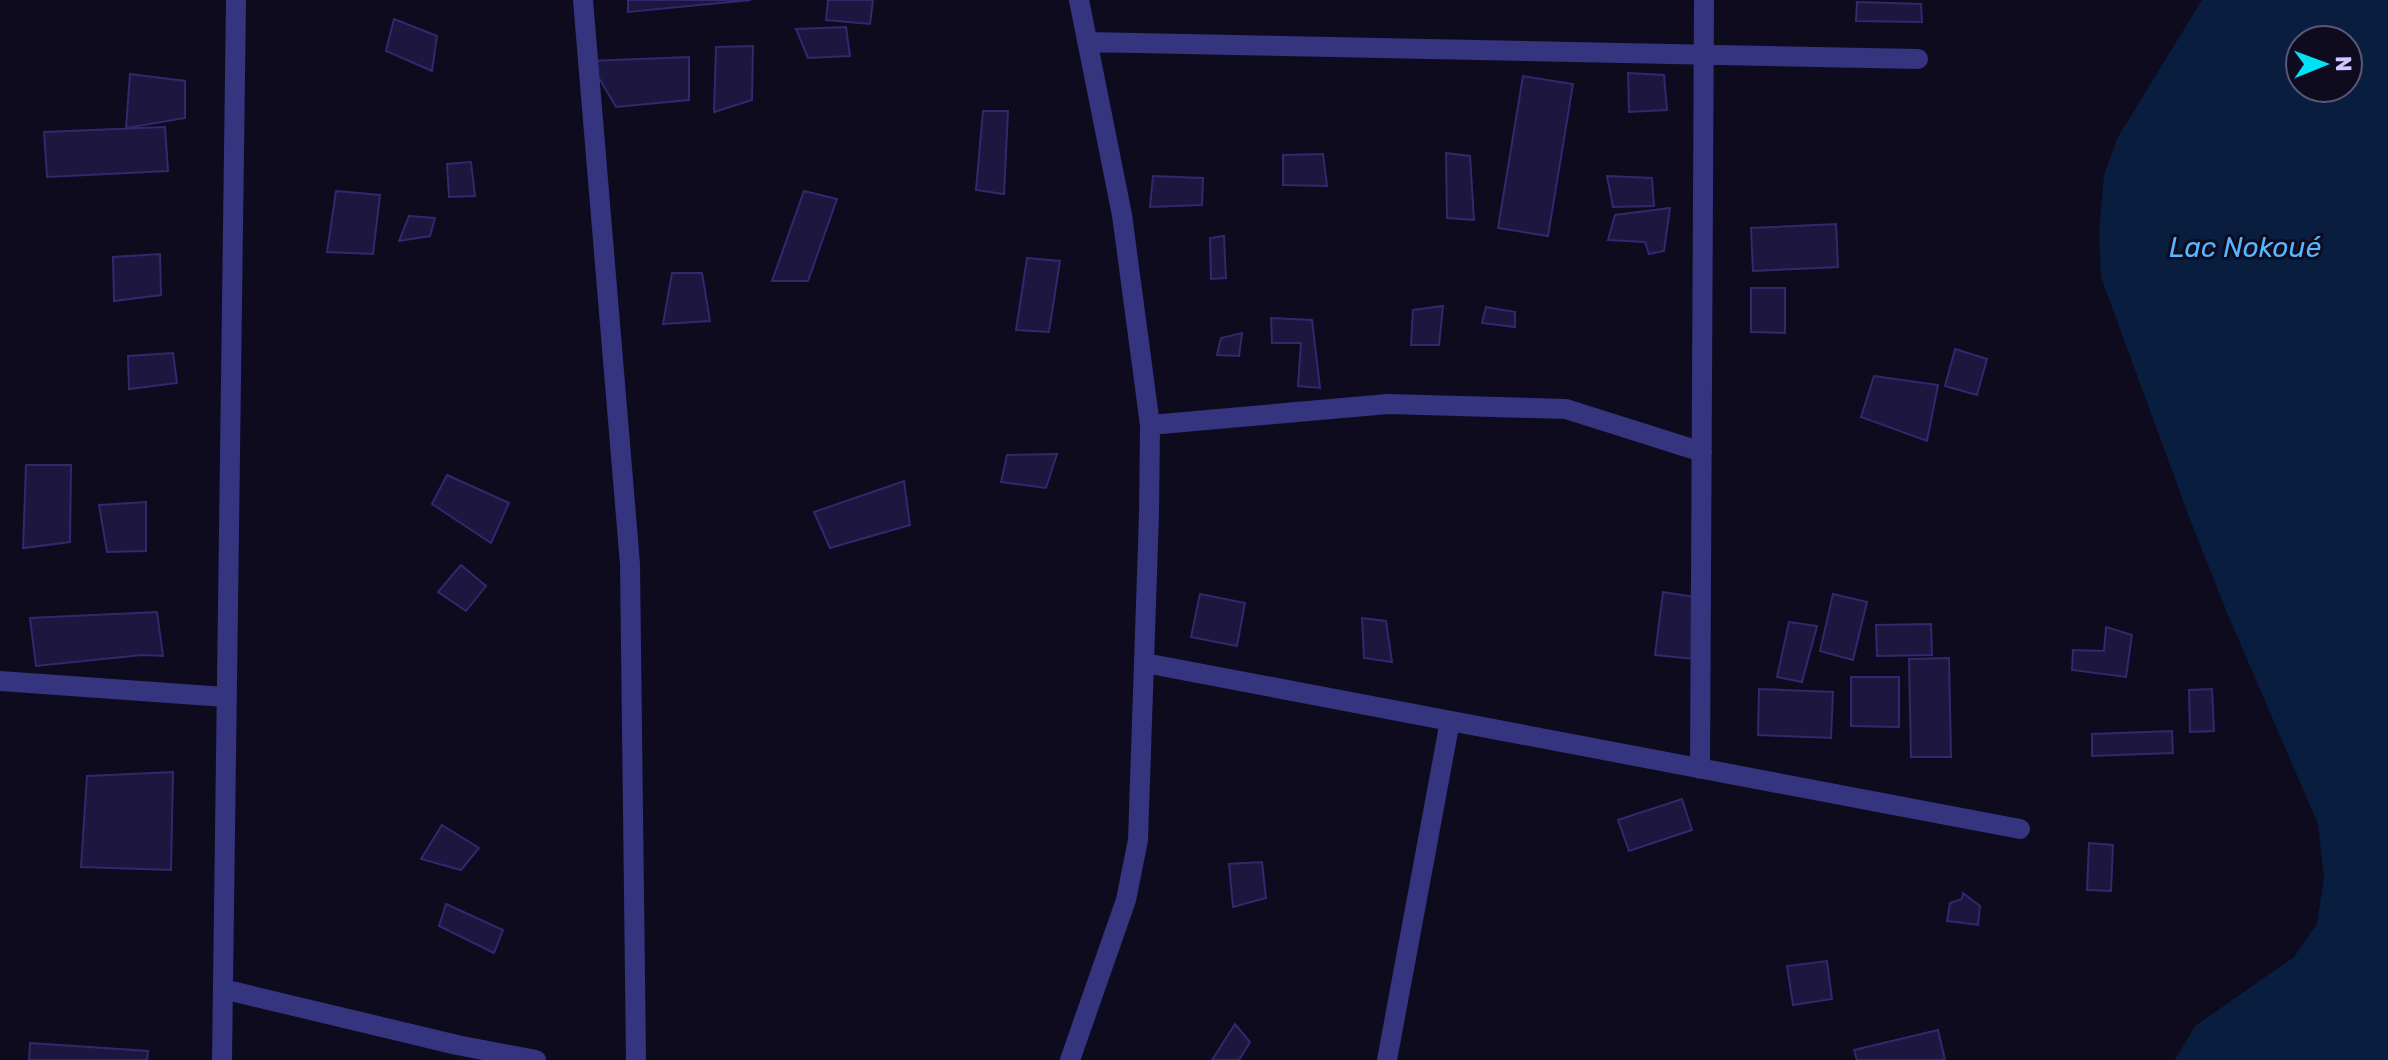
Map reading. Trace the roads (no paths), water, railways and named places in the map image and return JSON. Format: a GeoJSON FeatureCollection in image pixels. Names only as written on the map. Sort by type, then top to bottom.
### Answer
{"type":"FeatureCollection","features":[{"type":"Feature","properties":{"kind":"street"},"geometry":{"type":"LineString","coordinates":[[222,1060],[236,0]]}},
{"type":"Feature","properties":{"kind":"street"},"geometry":{"type":"LineString","coordinates":[[583,0],[630,564],[636,1060]]}},
{"type":"Feature","properties":{"kind":"street"},"geometry":{"type":"LineString","coordinates":[[1070,1060],[1126,900],[1138,840],[1150,425],[1122,215],[1079,0]]}},
{"type":"Feature","properties":{"kind":"street"},"geometry":{"type":"LineString","coordinates":[[1700,769],[1704,0]]}},
{"type":"Feature","properties":{"kind":"street"},"geometry":{"type":"LineString","coordinates":[[1087,42],[1918,59]]}},
{"type":"Feature","properties":{"kind":"street"},"geometry":{"type":"LineString","coordinates":[[1150,425],[1388,404],[1566,409],[1702,452]]}},
{"type":"Feature","properties":{"kind":"street"},"geometry":{"type":"LineString","coordinates":[[1145,663],[2020,829]]}},
{"type":"Feature","properties":{"kind":"street"},"geometry":{"type":"LineString","coordinates":[[0,681],[225,697]]}},
{"type":"Feature","properties":{"kind":"street"},"geometry":{"type":"LineString","coordinates":[[1387,1060],[1450,721]]}},
{"type":"Feature","properties":{"kind":"street"},"geometry":{"type":"LineString","coordinates":[[223,989],[453,1052],[536,1060]]}},
{"type":"Feature","properties":{"kind":"water","name":"Lac Nokoué"},"geometry":{"type":"Polygon","coordinates":[[[2202,0],[2388,0],[2388,1060],[2175,1060],[2195,1026],[2294,957],[2317,924],[2324,878],[2318,824],[2191,522],[2101,277],[2099,232],[2104,175],[2118,137],[2202,0]]]}}]}
